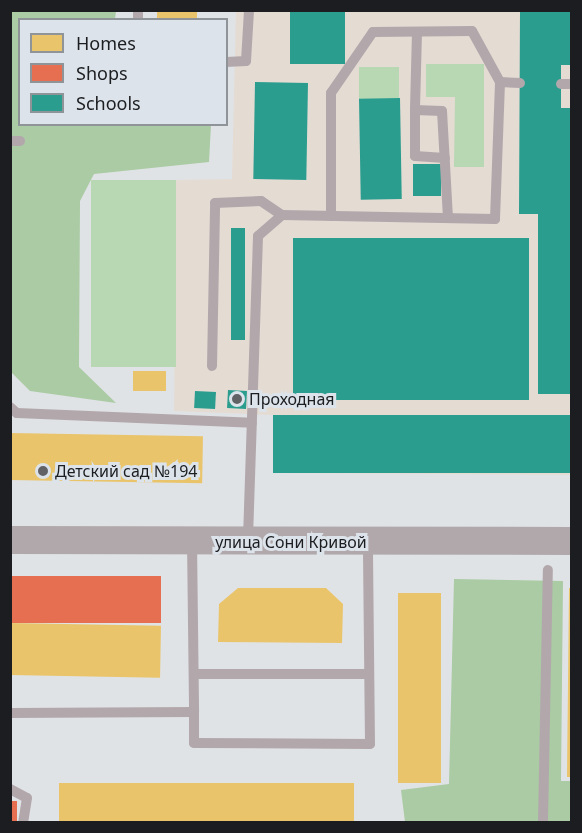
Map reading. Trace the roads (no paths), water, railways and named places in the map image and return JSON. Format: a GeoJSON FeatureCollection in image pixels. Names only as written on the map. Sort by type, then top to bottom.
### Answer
{"type":"FeatureCollection","features":[{"type":"Feature","properties":{"kind":"street","name":"улица Сони Кривой"},"geometry":{"type":"LineString","coordinates":[[10,540],[368,543],[572,541]]}},
{"type":"Feature","properties":{"kind":"lane"},"geometry":{"type":"LineString","coordinates":[[228,62],[246,61],[249,10]]}},
{"type":"Feature","properties":{"kind":"lane"},"geometry":{"type":"LineString","coordinates":[[212,366],[215,203],[261,201],[282,215],[331,216],[448,218],[495,219],[500,82],[472,31],[374,32],[331,93],[331,216]]}},
{"type":"Feature","properties":{"kind":"lane"},"geometry":{"type":"LineString","coordinates":[[417,32],[415,156],[445,158]]}},
{"type":"Feature","properties":{"kind":"lane"},"geometry":{"type":"LineString","coordinates":[[500,82],[520,83]]}},
{"type":"Feature","properties":{"kind":"lane"},"geometry":{"type":"LineString","coordinates":[[415,110],[442,111],[448,218]]}},
{"type":"Feature","properties":{"kind":"lane"},"geometry":{"type":"LineString","coordinates":[[248,542],[258,236],[282,215]]}},
{"type":"Feature","properties":{"kind":"lane"},"geometry":{"type":"LineString","coordinates":[[10,407],[17,413],[252,423]]}},
{"type":"Feature","properties":{"kind":"lane"},"geometry":{"type":"LineString","coordinates":[[192,541],[194,743],[370,744],[368,543]]}},
{"type":"Feature","properties":{"kind":"lane"},"geometry":{"type":"LineString","coordinates":[[543,822],[548,570]]}},
{"type":"Feature","properties":{"kind":"lane"},"geometry":{"type":"LineString","coordinates":[[194,674],[369,674]]}},
{"type":"Feature","properties":{"kind":"lane"},"geometry":{"type":"LineString","coordinates":[[10,713],[194,712]]}},
{"type":"Feature","properties":{"kind":"lane"},"geometry":{"type":"LineString","coordinates":[[10,789],[27,798],[23,822]]}},
{"type":"Feature","properties":{"kind":"place","name":"Проходная"},"geometry":{"type":"Point","coordinates":[237,399]}},
{"type":"Feature","properties":{"kind":"place","name":"Детский сад №194"},"geometry":{"type":"Point","coordinates":[43,471]}}]}
